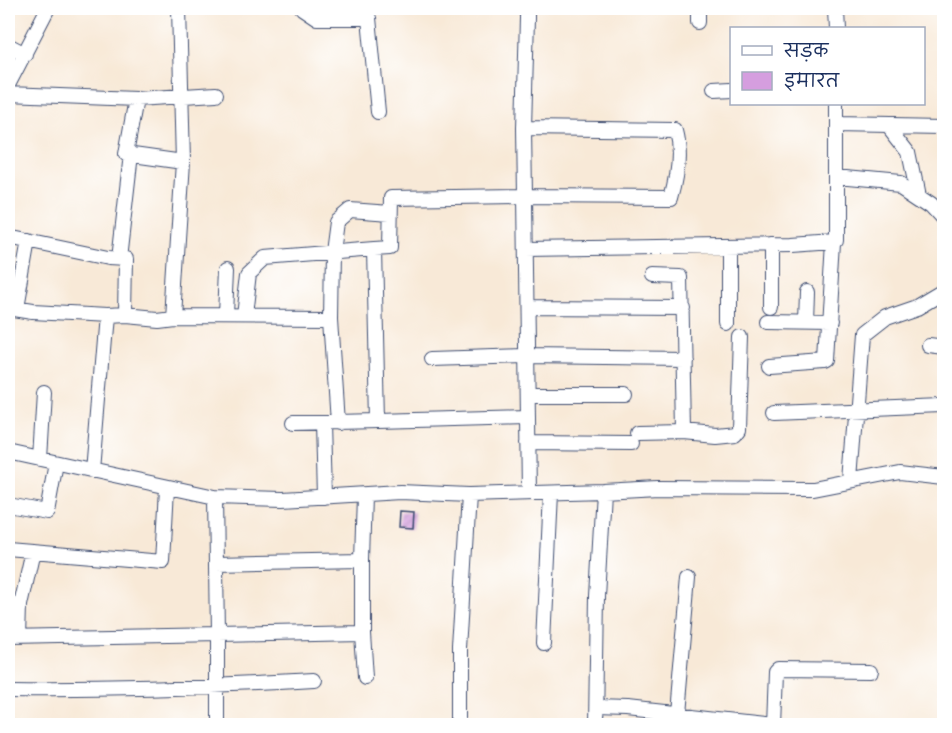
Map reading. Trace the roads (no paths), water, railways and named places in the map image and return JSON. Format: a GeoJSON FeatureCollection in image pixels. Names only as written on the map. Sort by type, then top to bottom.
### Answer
{"type":"FeatureCollection","features":[{"type":"Feature","properties":{"kind":"street"},"geometry":{"type":"LineString","coordinates":[[8,85],[48,8]]}},
{"type":"Feature","properties":{"kind":"street"},"geometry":{"type":"LineString","coordinates":[[173,316],[183,162],[179,8]]}},
{"type":"Feature","properties":{"kind":"street"},"geometry":{"type":"LineString","coordinates":[[302,8],[317,18],[369,18],[378,112]]}},
{"type":"Feature","properties":{"kind":"street"},"geometry":{"type":"LineString","coordinates":[[523,8],[527,13],[524,128],[529,493]]}},
{"type":"Feature","properties":{"kind":"street"},"geometry":{"type":"LineString","coordinates":[[700,8],[700,23]]}},
{"type":"Feature","properties":{"kind":"street"},"geometry":{"type":"LineString","coordinates":[[835,8],[836,27]]}},
{"type":"Feature","properties":{"kind":"street"},"geometry":{"type":"LineString","coordinates":[[8,45],[25,54]]}},
{"type":"Feature","properties":{"kind":"street"},"geometry":{"type":"LineString","coordinates":[[714,90],[730,90]]}},
{"type":"Feature","properties":{"kind":"street"},"geometry":{"type":"LineString","coordinates":[[8,94],[136,99],[216,94]]}},
{"type":"Feature","properties":{"kind":"street"},"geometry":{"type":"LineString","coordinates":[[136,99],[126,154],[183,162]]}},
{"type":"Feature","properties":{"kind":"street"},"geometry":{"type":"LineString","coordinates":[[769,366],[825,362],[829,350],[834,242],[836,240],[836,105]]}},
{"type":"Feature","properties":{"kind":"street"},"geometry":{"type":"LineString","coordinates":[[837,124],[945,126]]}},
{"type":"Feature","properties":{"kind":"street"},"geometry":{"type":"LineString","coordinates":[[889,125],[910,152],[919,195]]}},
{"type":"Feature","properties":{"kind":"street"},"geometry":{"type":"LineString","coordinates":[[244,316],[249,273],[265,258],[390,248],[391,198],[671,197],[676,180],[678,142],[675,130],[524,128]]}},
{"type":"Feature","properties":{"kind":"street"},"geometry":{"type":"LineString","coordinates":[[119,259],[131,154]]}},
{"type":"Feature","properties":{"kind":"street"},"geometry":{"type":"LineString","coordinates":[[837,177],[901,183],[931,203],[945,217]]}},
{"type":"Feature","properties":{"kind":"street"},"geometry":{"type":"LineString","coordinates":[[338,423],[331,317],[332,252],[336,222],[350,210],[390,213]]}},
{"type":"Feature","properties":{"kind":"street"},"geometry":{"type":"LineString","coordinates":[[8,237],[126,259],[124,315]]}},
{"type":"Feature","properties":{"kind":"street"},"geometry":{"type":"LineString","coordinates":[[29,241],[12,308],[33,312],[157,318],[226,315],[331,317]]}},
{"type":"Feature","properties":{"kind":"street"},"geometry":{"type":"LineString","coordinates":[[526,249],[834,242]]}},
{"type":"Feature","properties":{"kind":"street"},"geometry":{"type":"LineString","coordinates":[[771,245],[771,307]]}},
{"type":"Feature","properties":{"kind":"street"},"geometry":{"type":"LineString","coordinates":[[728,246],[728,324]]}},
{"type":"Feature","properties":{"kind":"street"},"geometry":{"type":"LineString","coordinates":[[374,249],[378,421]]}},
{"type":"Feature","properties":{"kind":"street"},"geometry":{"type":"LineString","coordinates":[[226,315],[228,268]]}},
{"type":"Feature","properties":{"kind":"street"},"geometry":{"type":"LineString","coordinates":[[652,277],[681,272],[684,432]]}},
{"type":"Feature","properties":{"kind":"street"},"geometry":{"type":"LineString","coordinates":[[851,481],[862,335],[885,317],[917,306],[945,290]]}},
{"type":"Feature","properties":{"kind":"street"},"geometry":{"type":"LineString","coordinates":[[806,323],[807,292]]}},
{"type":"Feature","properties":{"kind":"street"},"geometry":{"type":"LineString","coordinates":[[527,307],[683,308]]}},
{"type":"Feature","properties":{"kind":"street"},"geometry":{"type":"LineString","coordinates":[[92,471],[105,316]]}},
{"type":"Feature","properties":{"kind":"street"},"geometry":{"type":"LineString","coordinates":[[768,322],[830,323]]}},
{"type":"Feature","properties":{"kind":"street"},"geometry":{"type":"LineString","coordinates":[[528,443],[634,438],[684,432],[735,434],[738,431],[742,337]]}},
{"type":"Feature","properties":{"kind":"street"},"geometry":{"type":"LineString","coordinates":[[928,345],[945,347]]}},
{"type":"Feature","properties":{"kind":"street"},"geometry":{"type":"LineString","coordinates":[[432,359],[527,356],[683,358]]}},
{"type":"Feature","properties":{"kind":"street"},"geometry":{"type":"LineString","coordinates":[[40,459],[44,392]]}},
{"type":"Feature","properties":{"kind":"street"},"geometry":{"type":"LineString","coordinates":[[528,394],[626,394]]}},
{"type":"Feature","properties":{"kind":"street"},"geometry":{"type":"LineString","coordinates":[[774,413],[945,406]]}},
{"type":"Feature","properties":{"kind":"street"},"geometry":{"type":"LineString","coordinates":[[293,423],[528,417]]}},
{"type":"Feature","properties":{"kind":"street"},"geometry":{"type":"LineString","coordinates":[[322,423],[324,497]]}},
{"type":"Feature","properties":{"kind":"street"},"geometry":{"type":"LineString","coordinates":[[8,452],[215,497],[284,499],[400,492],[469,495],[603,492],[658,488],[813,489],[900,472],[945,477]]}},
{"type":"Feature","properties":{"kind":"street"},"geometry":{"type":"LineString","coordinates":[[8,505],[47,513],[56,463]]}},
{"type":"Feature","properties":{"kind":"street"},"geometry":{"type":"LineString","coordinates":[[8,549],[163,562],[167,488]]}},
{"type":"Feature","properties":{"kind":"street"},"geometry":{"type":"LineString","coordinates":[[595,726],[597,596],[603,492]]}},
{"type":"Feature","properties":{"kind":"street"},"geometry":{"type":"LineString","coordinates":[[544,644],[551,493]]}},
{"type":"Feature","properties":{"kind":"street"},"geometry":{"type":"LineString","coordinates":[[364,495],[362,632],[365,678]]}},
{"type":"Feature","properties":{"kind":"street"},"geometry":{"type":"LineString","coordinates":[[460,726],[460,651],[469,495]]}},
{"type":"Feature","properties":{"kind":"street"},"geometry":{"type":"LineString","coordinates":[[215,497],[217,726]]}},
{"type":"Feature","properties":{"kind":"street"},"geometry":{"type":"LineString","coordinates":[[33,551],[14,639],[362,632]]}},
{"type":"Feature","properties":{"kind":"street"},"geometry":{"type":"LineString","coordinates":[[216,563],[362,560]]}},
{"type":"Feature","properties":{"kind":"street"},"geometry":{"type":"LineString","coordinates":[[677,714],[689,577]]}},
{"type":"Feature","properties":{"kind":"street"},"geometry":{"type":"LineString","coordinates":[[596,708],[628,709],[773,725],[775,672],[778,669],[871,670]]}},
{"type":"Feature","properties":{"kind":"street"},"geometry":{"type":"LineString","coordinates":[[8,689],[106,690],[314,681]]}}]}
